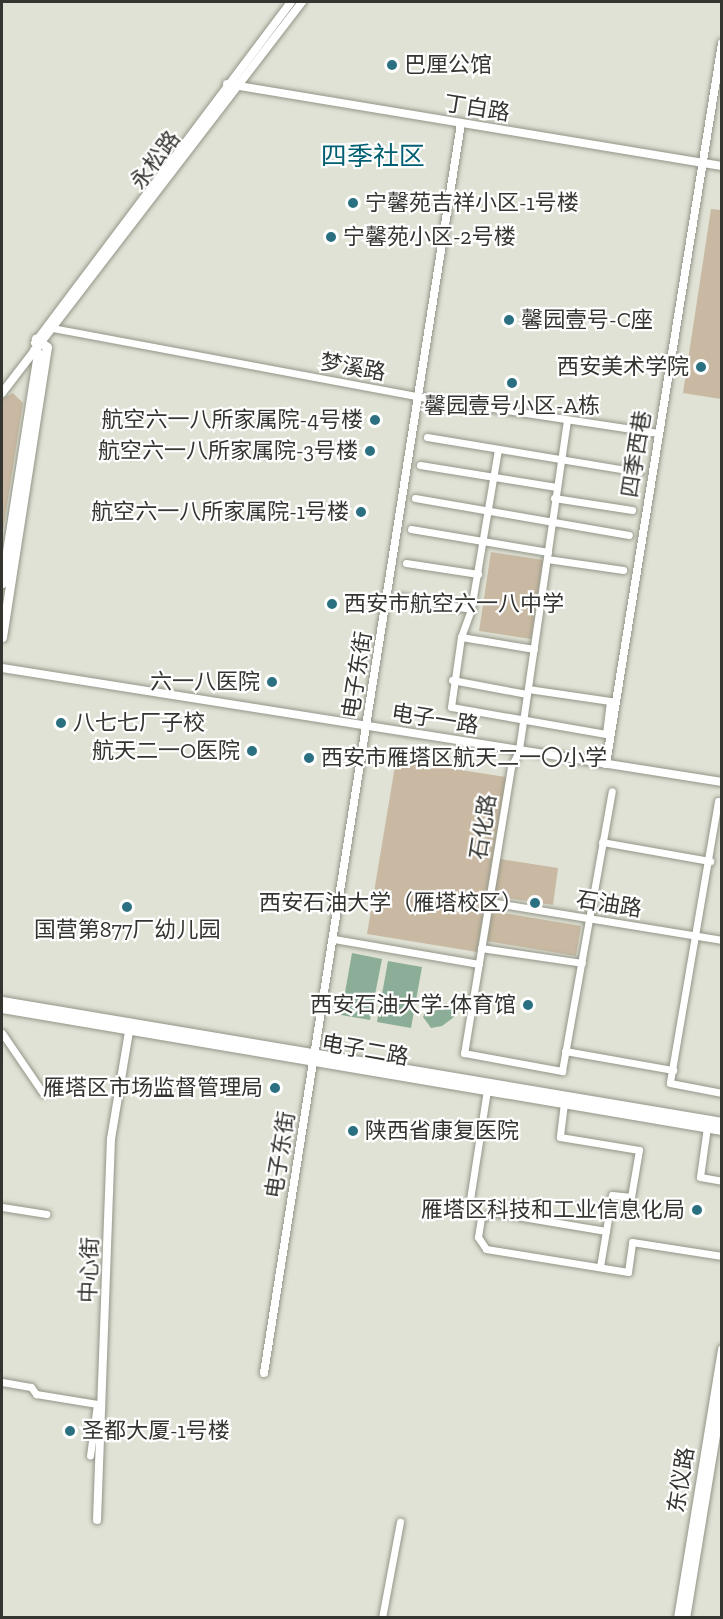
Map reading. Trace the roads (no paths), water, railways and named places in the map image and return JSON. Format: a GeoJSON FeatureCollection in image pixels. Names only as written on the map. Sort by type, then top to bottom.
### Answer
{"type":"FeatureCollection","features":[{"type":"Feature","properties":{"kind":"main road"},"geometry":{"type":"LineString","coordinates":[[2,583],[38,353],[37,344],[47,347],[2,637]]}},
{"type":"Feature","properties":{"kind":"main road","name":"电子二路"},"geometry":{"type":"LineString","coordinates":[[2,1001],[130,1026],[314,1057],[722,1122]]}},
{"type":"Feature","properties":{"kind":"main road","name":"电子二路"},"geometry":{"type":"LineString","coordinates":[[2,1008],[130,1026]]}},
{"type":"Feature","properties":{"kind":"main road","name":"电子二路"},"geometry":{"type":"LineString","coordinates":[[314,1057],[487,1090],[722,1130]]}},
{"type":"Feature","properties":{"kind":"main road","name":"东仪路"},"geometry":{"type":"LineString","coordinates":[[678,1617],[722,1349]]}},
{"type":"Feature","properties":{"kind":"main road","name":"东仪路"},"geometry":{"type":"LineString","coordinates":[[685,1617],[722,1391]]}},
{"type":"Feature","properties":{"kind":"street","name":"永松路"},"geometry":{"type":"LineString","coordinates":[[2,393],[291,2]]}},
{"type":"Feature","properties":{"kind":"street","name":"永松路"},"geometry":{"type":"LineString","coordinates":[[231,85],[302,2]]}},
{"type":"Feature","properties":{"kind":"street","name":"四季西巷"},"geometry":{"type":"LineString","coordinates":[[606,764],[722,43]]}},
{"type":"Feature","properties":{"kind":"street","name":"丁白路"},"geometry":{"type":"LineString","coordinates":[[231,85],[722,166]]}},
{"type":"Feature","properties":{"kind":"street","name":"电子东街"},"geometry":{"type":"LineString","coordinates":[[264,1373],[420,397],[461,124]]}},
{"type":"Feature","properties":{"kind":"street","name":"梦溪路"},"geometry":{"type":"LineString","coordinates":[[48,328],[420,397],[658,433]]}},
{"type":"Feature","properties":{"kind":"street","name":"石化路"},"geometry":{"type":"LineString","coordinates":[[565,1051],[562,1071],[464,1053],[511,767],[519,751],[567,420]]}},
{"type":"Feature","properties":{"kind":"street"},"geometry":{"type":"LineString","coordinates":[[427,437],[639,472]]}},
{"type":"Feature","properties":{"kind":"street"},"geometry":{"type":"LineString","coordinates":[[452,680],[528,692],[610,701],[606,734],[451,707],[452,680],[478,574],[498,449]]}},
{"type":"Feature","properties":{"kind":"street"},"geometry":{"type":"LineString","coordinates":[[420,465],[556,487]]}},
{"type":"Feature","properties":{"kind":"street"},"geometry":{"type":"LineString","coordinates":[[415,498],[629,535]]}},
{"type":"Feature","properties":{"kind":"street"},"geometry":{"type":"LineString","coordinates":[[554,498],[632,510]]}},
{"type":"Feature","properties":{"kind":"street"},"geometry":{"type":"LineString","coordinates":[[411,529],[623,570]]}},
{"type":"Feature","properties":{"kind":"street"},"geometry":{"type":"LineString","coordinates":[[406,563],[478,574]]}},
{"type":"Feature","properties":{"kind":"street"},"geometry":{"type":"LineString","coordinates":[[400,597],[471,609]]}},
{"type":"Feature","properties":{"kind":"street"},"geometry":{"type":"LineString","coordinates":[[461,637],[534,649]]}},
{"type":"Feature","properties":{"kind":"street","name":"电子一路"},"geometry":{"type":"LineString","coordinates":[[2,668],[722,782]]}},
{"type":"Feature","properties":{"kind":"street"},"geometry":{"type":"LineString","coordinates":[[612,791],[565,1051],[673,1070]]}},
{"type":"Feature","properties":{"kind":"street"},"geometry":{"type":"LineString","coordinates":[[718,801],[710,861],[670,1083],[722,1093]]}},
{"type":"Feature","properties":{"kind":"street"},"geometry":{"type":"LineString","coordinates":[[602,842],[710,861]]}},
{"type":"Feature","properties":{"kind":"street","name":"石油路"},"geometry":{"type":"LineString","coordinates":[[490,902],[722,940]]}},
{"type":"Feature","properties":{"kind":"street"},"geometry":{"type":"LineString","coordinates":[[334,939],[479,964]]}},
{"type":"Feature","properties":{"kind":"street"},"geometry":{"type":"LineString","coordinates":[[481,948],[582,963]]}},
{"type":"Feature","properties":{"kind":"street","name":"中心街"},"geometry":{"type":"LineString","coordinates":[[97,1520],[111,1138],[130,1026]]}},
{"type":"Feature","properties":{"kind":"street"},"geometry":{"type":"LineString","coordinates":[[2,1033],[43,1093]]}},
{"type":"Feature","properties":{"kind":"street"},"geometry":{"type":"LineString","coordinates":[[469,1206],[487,1090]]}},
{"type":"Feature","properties":{"kind":"street"},"geometry":{"type":"LineString","coordinates":[[564,1103],[560,1137],[639,1150],[631,1197],[612,1194],[600,1267]]}},
{"type":"Feature","properties":{"kind":"street"},"geometry":{"type":"LineString","coordinates":[[707,1127],[700,1177],[722,1180]]}},
{"type":"Feature","properties":{"kind":"street"},"geometry":{"type":"LineString","coordinates":[[2,1207],[46,1214]]}},
{"type":"Feature","properties":{"kind":"street"},"geometry":{"type":"LineString","coordinates":[[606,1231],[493,1212],[481,1218],[478,1237],[486,1249],[628,1272],[632,1242],[722,1256]]}},
{"type":"Feature","properties":{"kind":"street"},"geometry":{"type":"LineString","coordinates":[[2,1382],[31,1387],[36,1394],[98,1404],[90,1456]]}},
{"type":"Feature","properties":{"kind":"street"},"geometry":{"type":"LineString","coordinates":[[382,1617],[400,1522]]}},
{"type":"Feature","properties":{"kind":"place","name":"巴厘公馆"},"geometry":{"type":"Point","coordinates":[392,65]}},
{"type":"Feature","properties":{"kind":"place","name":"宁馨苑吉祥小区-1号楼"},"geometry":{"type":"Point","coordinates":[353,203]}},
{"type":"Feature","properties":{"kind":"place","name":"宁馨苑小区-2号楼"},"geometry":{"type":"Point","coordinates":[331,237]}},
{"type":"Feature","properties":{"kind":"place","name":"馨园壹号-C座"},"geometry":{"type":"Point","coordinates":[509,320]}},
{"type":"Feature","properties":{"kind":"place","name":"西安美术学院"},"geometry":{"type":"Point","coordinates":[701,367]}},
{"type":"Feature","properties":{"kind":"place","name":"馨园壹号小区-A栋"},"geometry":{"type":"Point","coordinates":[512,383]}},
{"type":"Feature","properties":{"kind":"place","name":"航空六一八所家属院-4号楼"},"geometry":{"type":"Point","coordinates":[375,420]}},
{"type":"Feature","properties":{"kind":"place","name":"航空六一八所家属院-3号楼"},"geometry":{"type":"Point","coordinates":[370,451]}},
{"type":"Feature","properties":{"kind":"place","name":"航空六一八所家属院-1号楼"},"geometry":{"type":"Point","coordinates":[361,512]}},
{"type":"Feature","properties":{"kind":"place","name":"西安市航空六一八中学"},"geometry":{"type":"Point","coordinates":[332,604]}},
{"type":"Feature","properties":{"kind":"place","name":"六一八医院"},"geometry":{"type":"Point","coordinates":[272,682]}},
{"type":"Feature","properties":{"kind":"place","name":"八七七厂子校"},"geometry":{"type":"Point","coordinates":[61,723]}},
{"type":"Feature","properties":{"kind":"place","name":"航天二一O医院"},"geometry":{"type":"Point","coordinates":[252,751]}},
{"type":"Feature","properties":{"kind":"place","name":"西安市雁塔区航天二一〇小学"},"geometry":{"type":"Point","coordinates":[309,758]}},
{"type":"Feature","properties":{"kind":"place","name":"西安石油大学（雁塔校区）"},"geometry":{"type":"Point","coordinates":[535,903]}},
{"type":"Feature","properties":{"kind":"place","name":"国营第877厂幼儿园"},"geometry":{"type":"Point","coordinates":[127,907]}},
{"type":"Feature","properties":{"kind":"place","name":"西安石油大学-体育馆"},"geometry":{"type":"Point","coordinates":[528,1005]}},
{"type":"Feature","properties":{"kind":"place","name":"雁塔区市场监督管理局"},"geometry":{"type":"Point","coordinates":[275,1088]}},
{"type":"Feature","properties":{"kind":"place","name":"陕西省康复医院"},"geometry":{"type":"Point","coordinates":[353,1131]}},
{"type":"Feature","properties":{"kind":"place","name":"雁塔区科技和工业信息化局"},"geometry":{"type":"Point","coordinates":[697,1210]}},
{"type":"Feature","properties":{"kind":"place","name":"圣都大厦-1号楼"},"geometry":{"type":"Point","coordinates":[70,1431]}},
{"type":"Feature","properties":{"kind":"district","name":"四季社区"},"geometry":{"type":"Point","coordinates":[373,157]}}]}
